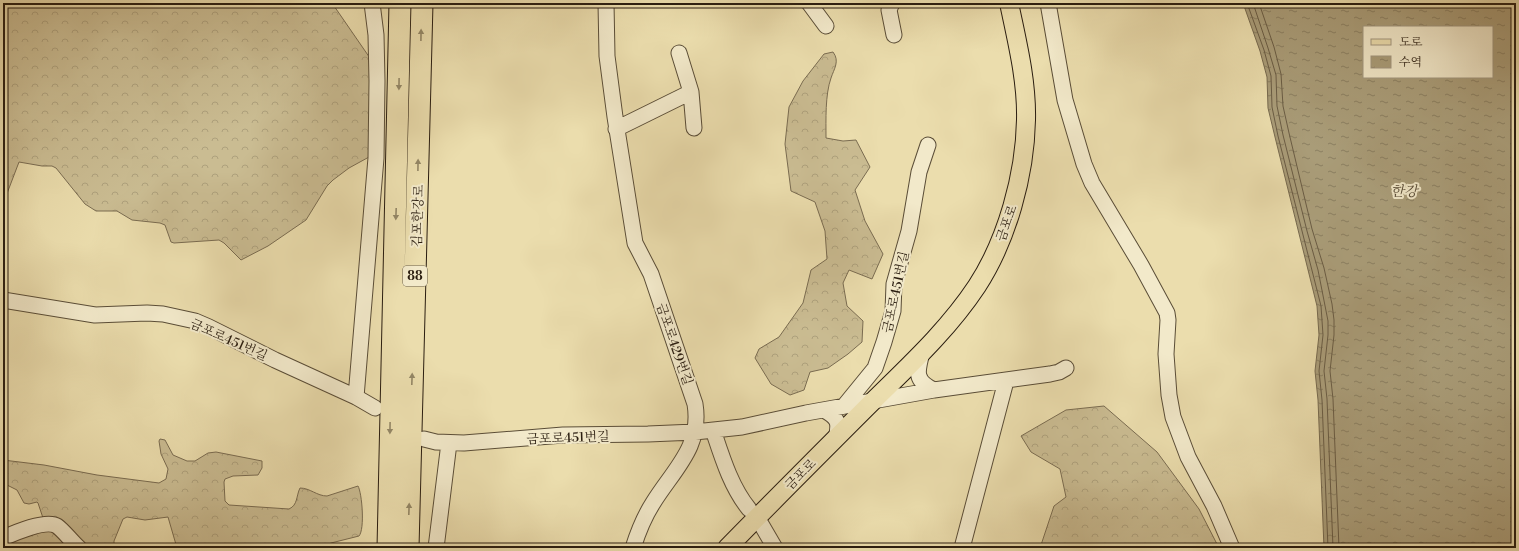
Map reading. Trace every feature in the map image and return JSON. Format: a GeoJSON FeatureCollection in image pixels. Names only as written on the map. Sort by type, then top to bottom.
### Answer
{"type":"FeatureCollection","features":[{"type":"Feature","properties":{"kind":"highway","name":"김포한강로"},"geometry":{"type":"LineString","coordinates":[[388,548],[400,3]]}},
{"type":"Feature","properties":{"kind":"highway","name":"김포한강로"},"geometry":{"type":"LineString","coordinates":[[408,548],[422,3]]}},
{"type":"Feature","properties":{"kind":"main road","name":"금포로"},"geometry":{"type":"LineString","coordinates":[[726,548],[922,353],[961,309],[978,286],[1008,220],[1015,197],[1024,149],[1026,120],[1023,79],[1009,3]]}},
{"type":"Feature","properties":{"kind":"street"},"geometry":{"type":"LineString","coordinates":[[356,396],[376,158],[377,81],[375,29],[372,3]]}},
{"type":"Feature","properties":{"kind":"street","name":"금포로429번길"},"geometry":{"type":"LineString","coordinates":[[606,3],[607,56],[616,129],[635,243],[651,274],[695,404],[697,417],[695,432],[690,448],[644,518],[633,548]]}},
{"type":"Feature","properties":{"kind":"street"},"geometry":{"type":"LineString","coordinates":[[809,3],[826,26]]}},
{"type":"Feature","properties":{"kind":"street"},"geometry":{"type":"LineString","coordinates":[[892,3],[889,10],[894,35]]}},
{"type":"Feature","properties":{"kind":"street"},"geometry":{"type":"LineString","coordinates":[[1048,3],[1065,100],[1084,164],[1095,189],[1142,265],[1167,313],[1166,354],[1168,395],[1173,417],[1188,457],[1214,506],[1232,548]]}},
{"type":"Feature","properties":{"kind":"street"},"geometry":{"type":"LineString","coordinates":[[679,53],[691,92],[694,128]]}},
{"type":"Feature","properties":{"kind":"street"},"geometry":{"type":"LineString","coordinates":[[616,129],[691,92]]}},
{"type":"Feature","properties":{"kind":"street","name":"금포로451번길"},"geometry":{"type":"LineString","coordinates":[[844,406],[875,368],[884,342],[893,311],[894,284],[909,231],[919,172],[928,145]]}},
{"type":"Feature","properties":{"kind":"street","name":"금포로451번길"},"geometry":{"type":"LineString","coordinates":[[3,300],[95,315],[147,312],[163,314],[195,322],[356,396],[374,408]]}},
{"type":"Feature","properties":{"kind":"street"},"geometry":{"type":"LineString","coordinates":[[922,353],[918,376],[925,386],[934,390]]}},
{"type":"Feature","properties":{"kind":"street"},"geometry":{"type":"LineString","coordinates":[[873,401],[934,390],[1050,374],[1059,372],[1066,368]]}},
{"type":"Feature","properties":{"kind":"street"},"geometry":{"type":"LineString","coordinates":[[962,548],[1006,380]]}},
{"type":"Feature","properties":{"kind":"street","name":"금포로451번길"},"geometry":{"type":"LineString","coordinates":[[424,438],[436,442],[449,443],[514,440],[563,435],[695,432],[742,427],[873,401]]}},
{"type":"Feature","properties":{"kind":"street"},"geometry":{"type":"LineString","coordinates":[[824,410],[833,415],[837,420],[839,426],[836,438]]}},
{"type":"Feature","properties":{"kind":"street"},"geometry":{"type":"LineString","coordinates":[[713,430],[731,479],[743,502],[749,509]]}},
{"type":"Feature","properties":{"kind":"street"},"geometry":{"type":"LineString","coordinates":[[436,548],[441,496],[449,443]]}},
{"type":"Feature","properties":{"kind":"street"},"geometry":{"type":"LineString","coordinates":[[3,538],[33,527],[51,524],[56,526],[79,548]]}},
{"type":"Feature","properties":{"kind":"street"},"geometry":{"type":"LineString","coordinates":[[761,524],[774,548]]}},
{"type":"Feature","properties":{"kind":"green space"},"geometry":{"type":"Polygon","coordinates":[[[3,3],[332,3],[372,61],[369,157],[349,168],[327,186],[306,220],[268,246],[241,260],[219,240],[174,243],[171,242],[165,225],[160,223],[132,220],[117,211],[96,211],[85,204],[56,168],[52,166],[42,166],[19,162],[3,204],[3,3]]]}},
{"type":"Feature","properties":{"kind":"green space"},"geometry":{"type":"Polygon","coordinates":[[[833,52],[836,62],[828,92],[826,108],[826,138],[843,141],[856,140],[870,167],[855,190],[865,221],[883,254],[872,279],[849,270],[843,283],[847,306],[863,321],[862,342],[828,368],[810,372],[804,390],[790,395],[771,384],[755,358],[759,349],[779,337],[803,303],[811,270],[827,259],[825,231],[815,202],[791,191],[785,144],[789,107],[803,81],[824,54],[833,52]]]}},
{"type":"Feature","properties":{"kind":"green space"},"geometry":{"type":"Polygon","coordinates":[[[1104,406],[1157,452],[1199,509],[1219,548],[1040,548],[1054,506],[1066,497],[1060,469],[1031,452],[1021,436],[1066,410],[1104,406]]]}},
{"type":"Feature","properties":{"kind":"green space"},"geometry":{"type":"Polygon","coordinates":[[[160,439],[165,440],[173,455],[187,461],[195,461],[208,453],[216,452],[262,461],[262,468],[258,475],[233,476],[225,479],[225,501],[229,505],[289,509],[294,505],[300,488],[327,496],[358,486],[361,496],[362,511],[361,532],[359,536],[331,543],[321,548],[177,548],[168,517],[145,520],[127,517],[123,519],[114,541],[114,548],[83,548],[43,518],[37,502],[29,504],[24,503],[17,490],[3,483],[3,460],[159,483],[166,479],[168,469],[161,454],[160,439]]]}},
{"type":"Feature","properties":{"kind":"green space"},"geometry":{"type":"Polygon","coordinates":[[[48,528],[74,548],[3,548],[3,541],[48,528]]]}},
{"type":"Feature","properties":{"kind":"water","name":"한강"},"geometry":{"type":"Polygon","coordinates":[[[1243,3],[1516,3],[1516,548],[1324,548],[1318,400],[1315,371],[1319,335],[1317,306],[1268,108],[1267,77],[1260,51],[1243,3]]]}}]}
